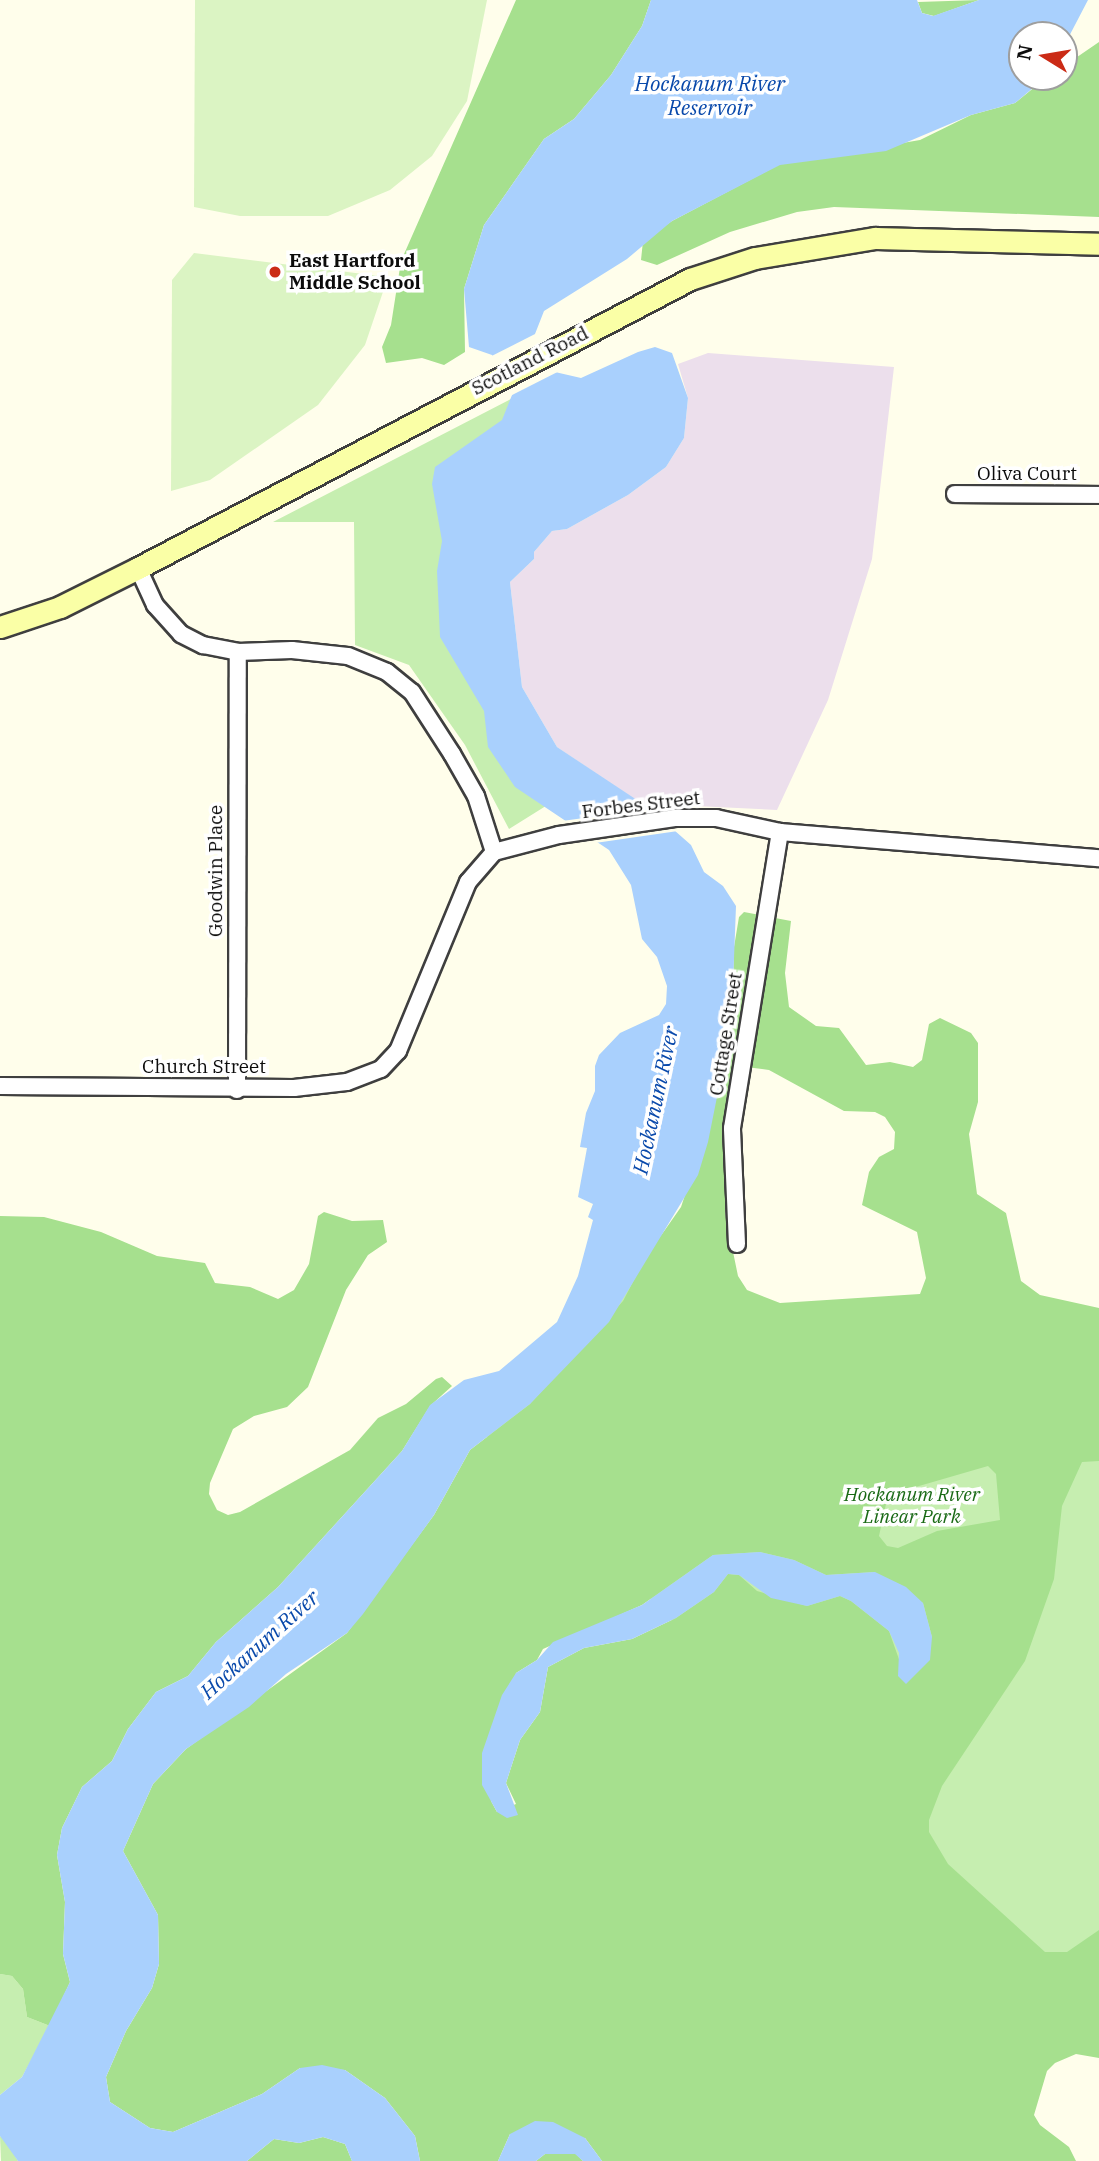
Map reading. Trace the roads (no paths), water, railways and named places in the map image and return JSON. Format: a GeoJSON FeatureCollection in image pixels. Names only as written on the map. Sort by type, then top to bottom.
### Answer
{"type":"FeatureCollection","features":[{"type":"Feature","properties":{"kind":"main road","name":"Scotland Road"},"geometry":{"type":"LineString","coordinates":[[0,627],[60,607],[138,568],[500,375],[690,279],[812,245],[875,238],[1099,244]]}},
{"type":"Feature","properties":{"kind":"street","name":"Oliva Court"},"geometry":{"type":"LineString","coordinates":[[955,494],[1099,495]]}},
{"type":"Feature","properties":{"kind":"street"},"geometry":{"type":"LineString","coordinates":[[138,568],[155,605],[181,634],[203,645],[238,652],[292,650],[348,656],[387,672],[412,692],[453,754],[475,796],[494,852]]}},
{"type":"Feature","properties":{"kind":"street","name":"Goodwin Place"},"geometry":{"type":"LineString","coordinates":[[237,1090],[238,652]]}},
{"type":"Feature","properties":{"kind":"street","name":"Forbes Street"},"geometry":{"type":"LineString","coordinates":[[494,852],[573,834],[664,820],[716,818],[780,832],[1099,858]]}},
{"type":"Feature","properties":{"kind":"street","name":"Cottage Street"},"geometry":{"type":"LineString","coordinates":[[737,1244],[732,1128],[780,832]]}},
{"type":"Feature","properties":{"kind":"street","name":"Church Street"},"geometry":{"type":"LineString","coordinates":[[0,1086],[237,1090],[347,1082],[381,1069],[398,1051],[468,882],[494,852]]}},
{"type":"Feature","properties":{"kind":"water"},"geometry":{"type":"Polygon","coordinates":[[[651,0],[917,0],[922,13],[933,16],[979,0],[1088,0],[1077,21],[1008,21],[1008,91],[1029,91],[1015,103],[971,115],[886,151],[780,165],[672,221],[627,259],[544,311],[535,334],[555,372],[581,378],[655,347],[672,353],[688,398],[684,438],[666,467],[628,495],[567,529],[552,531],[534,552],[534,559],[510,582],[522,687],[557,747],[649,808],[691,845],[704,872],[723,886],[736,906],[733,985],[721,1037],[719,1087],[708,1142],[698,1175],[609,1322],[530,1404],[470,1450],[434,1515],[347,1633],[286,1674],[249,1707],[186,1749],[153,1784],[123,1851],[158,1915],[159,1964],[152,1988],[126,2031],[106,2077],[110,2102],[150,2128],[173,2132],[262,2094],[300,2068],[322,2065],[345,2070],[385,2098],[415,2136],[420,2161],[352,2161],[345,2144],[323,2137],[299,2143],[274,2139],[247,2161],[18,2161],[0,2136],[0,2095],[22,2077],[70,1982],[63,1954],[65,1902],[57,1855],[62,1828],[82,1787],[112,1761],[128,1729],[156,1692],[188,1676],[216,1642],[278,1587],[402,1451],[430,1405],[464,1380],[499,1371],[557,1322],[578,1276],[593,1220],[588,1217],[593,1204],[578,1197],[587,1148],[580,1147],[586,1113],[595,1091],[595,1066],[599,1055],[620,1033],[659,1015],[666,1004],[667,986],[657,957],[642,939],[631,885],[609,850],[515,787],[488,747],[484,711],[440,637],[437,571],[442,541],[432,484],[435,467],[502,420],[514,390],[492,355],[469,347],[464,289],[484,225],[544,139],[574,119],[611,75],[642,26],[651,0]]]}},
{"type":"Feature","properties":{"kind":"water"},"geometry":{"type":"Polygon","coordinates":[[[760,1552],[794,1560],[826,1575],[875,1572],[906,1587],[923,1603],[932,1637],[930,1660],[906,1684],[898,1676],[899,1653],[889,1631],[851,1601],[840,1596],[807,1606],[771,1598],[739,1575],[728,1574],[714,1592],[676,1618],[632,1639],[584,1648],[548,1667],[540,1712],[520,1740],[506,1783],[518,1815],[507,1818],[497,1812],[482,1785],[482,1753],[502,1695],[516,1673],[537,1660],[553,1642],[642,1605],[713,1555],[760,1552]]]}},
{"type":"Feature","properties":{"kind":"water"},"geometry":{"type":"Polygon","coordinates":[[[535,2121],[553,2122],[585,2138],[602,2161],[583,2161],[575,2154],[545,2154],[536,2161],[498,2161],[510,2134],[535,2121]]]}},
{"type":"Feature","properties":{"kind":"place","name":"East Hartford Middle School"},"geometry":{"type":"Point","coordinates":[275,272]}},
{"type":"Feature","properties":{"kind":"water label","name":"Hockanum River Reservoir"},"geometry":{"type":"Point","coordinates":[710,95]}},
{"type":"Feature","properties":{"kind":"water label","name":"Hockanum River"},"geometry":{"type":"Point","coordinates":[655,1100]}},
{"type":"Feature","properties":{"kind":"water label","name":"Hockanum River"},"geometry":{"type":"Point","coordinates":[259,1644]}},
{"type":"Feature","properties":{"kind":"park label","name":"Hockanum River Linear Park"},"geometry":{"type":"Point","coordinates":[912,1506]}}]}
